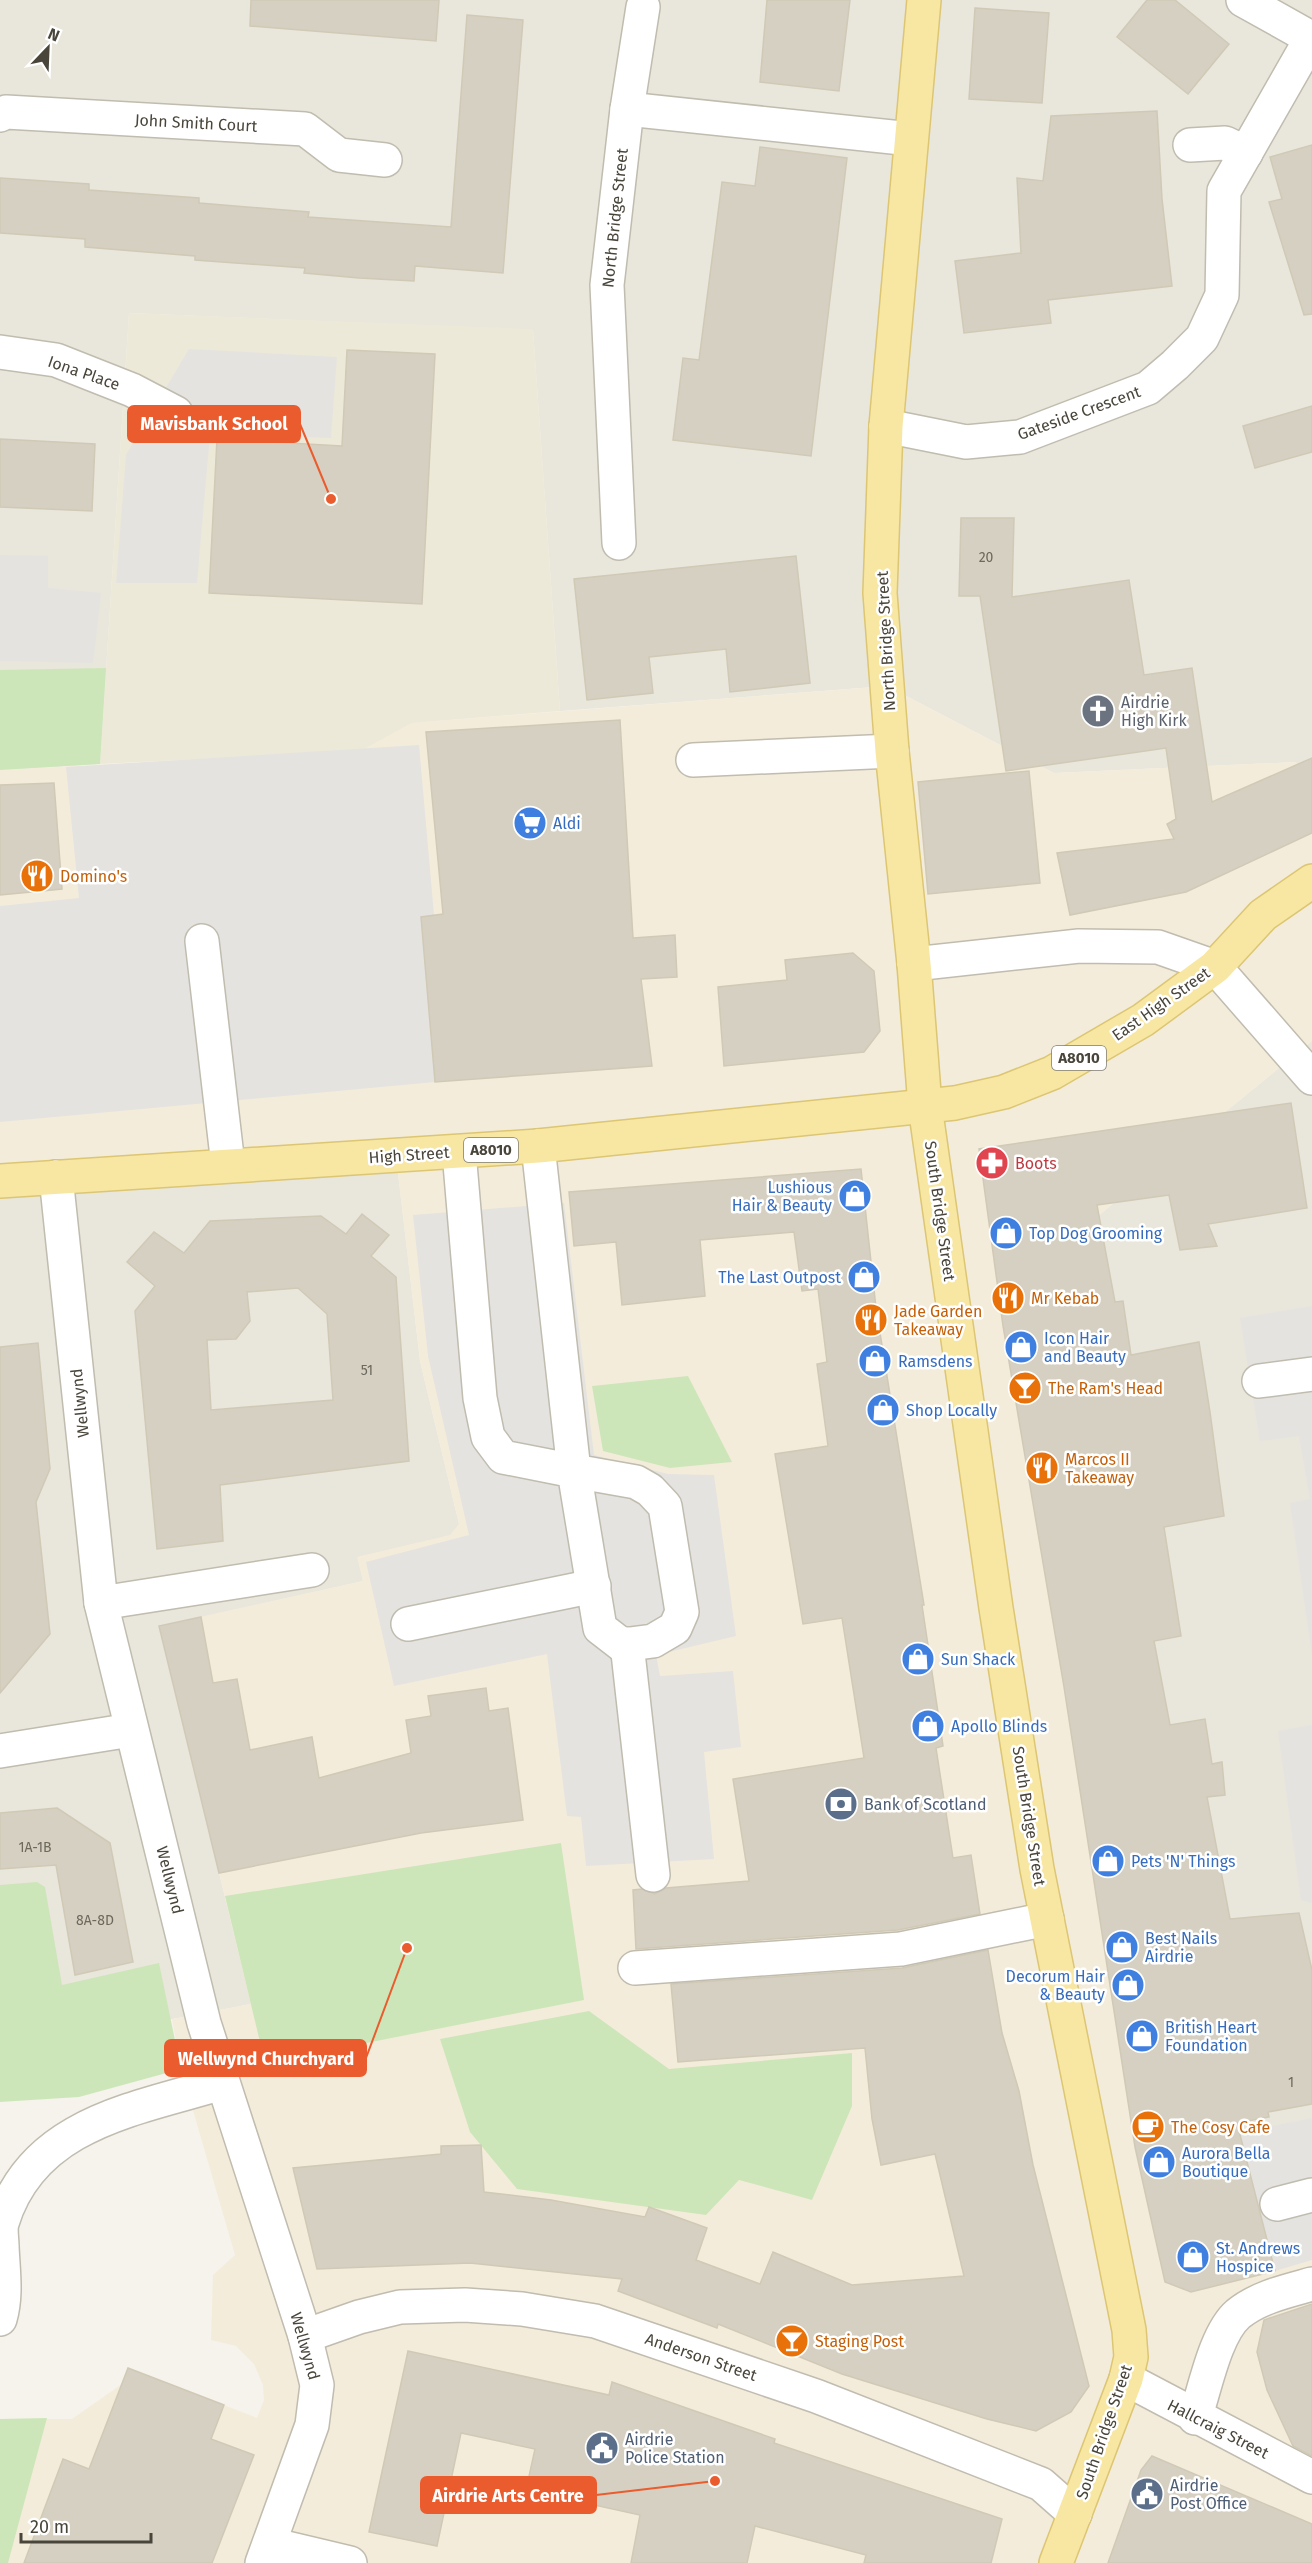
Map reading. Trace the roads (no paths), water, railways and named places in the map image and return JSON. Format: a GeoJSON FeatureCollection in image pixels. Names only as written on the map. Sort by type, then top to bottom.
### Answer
{"type":"FeatureCollection","features":[{"type":"Feature","properties":{"kind":"main road","name":"North Bridge Street"},"geometry":{"type":"LineString","coordinates":[[924,0],[886,426],[880,593],[892,751],[914,964],[925,1106]]}},
{"type":"Feature","properties":{"kind":"main road","name":"A8010"},"geometry":{"type":"LineString","coordinates":[[1215,967],[1263,915],[1312,881]]}},
{"type":"Feature","properties":{"kind":"main road","name":"East High Street"},"geometry":{"type":"LineString","coordinates":[[925,1106],[956,1103],[1004,1092],[1052,1073],[1143,1020],[1215,967]]}},
{"type":"Feature","properties":{"kind":"main road","name":"High Street"},"geometry":{"type":"LineString","coordinates":[[0,1181],[538,1146],[925,1106]]}},
{"type":"Feature","properties":{"kind":"main road","name":"South Bridge Street"},"geometry":{"type":"LineString","coordinates":[[925,1106],[996,1608],[1047,1919],[1129,2330],[1131,2357],[1126,2379],[1056,2563]]}},
{"type":"Feature","properties":{"kind":"street","name":"Gateside Crescent"},"geometry":{"type":"LineString","coordinates":[[886,426],[966,442],[1020,437],[1148,388],[1202,338],[1222,295],[1224,191],[1312,38],[1243,0]]}},
{"type":"Feature","properties":{"kind":"street","name":"North Bridge Street"},"geometry":{"type":"LineString","coordinates":[[619,543],[607,285],[627,109],[643,7]]}},
{"type":"Feature","properties":{"kind":"street"},"geometry":{"type":"LineString","coordinates":[[627,109],[911,139]]}},
{"type":"Feature","properties":{"kind":"street","name":"John Smith Court"},"geometry":{"type":"LineString","coordinates":[[0,115],[6,112],[305,129],[339,155],[385,160]]}},
{"type":"Feature","properties":{"kind":"street"},"geometry":{"type":"LineString","coordinates":[[1190,145],[1225,143],[1246,153]]}},
{"type":"Feature","properties":{"kind":"street","name":"Iona Place"},"geometry":{"type":"LineString","coordinates":[[0,352],[56,360],[132,390],[176,414]]}},
{"type":"Feature","properties":{"kind":"street"},"geometry":{"type":"LineString","coordinates":[[693,760],[892,751]]}},
{"type":"Feature","properties":{"kind":"street"},"geometry":{"type":"LineString","coordinates":[[202,941],[228,1165]]}},
{"type":"Feature","properties":{"kind":"street","name":"East High Street"},"geometry":{"type":"LineString","coordinates":[[914,964],[1079,946],[1158,947],[1215,967]]}},
{"type":"Feature","properties":{"kind":"street"},"geometry":{"type":"LineString","coordinates":[[1215,967],[1312,1078]]}},
{"type":"Feature","properties":{"kind":"street"},"geometry":{"type":"LineString","coordinates":[[459,1152],[480,1398],[488,1437],[503,1457],[574,1471],[636,1482],[650,1490],[665,1506],[682,1612],[675,1628],[653,1641],[622,1645],[600,1628],[574,1471],[538,1146]]}},
{"type":"Feature","properties":{"kind":"street","name":"Wellwynd"},"geometry":{"type":"LineString","coordinates":[[56,1177],[101,1603],[131,1730],[222,2083],[305,2336],[317,2385],[312,2425],[266,2554]]}},
{"type":"Feature","properties":{"kind":"street"},"geometry":{"type":"LineString","coordinates":[[1258,1381],[1312,1374]]}},
{"type":"Feature","properties":{"kind":"street"},"geometry":{"type":"LineString","coordinates":[[101,1603],[312,1570]]}},
{"type":"Feature","properties":{"kind":"street"},"geometry":{"type":"LineString","coordinates":[[408,1624],[594,1587]]}},
{"type":"Feature","properties":{"kind":"street"},"geometry":{"type":"LineString","coordinates":[[627,1644],[653,1875]]}},
{"type":"Feature","properties":{"kind":"street"},"geometry":{"type":"LineString","coordinates":[[0,1751],[131,1730]]}},
{"type":"Feature","properties":{"kind":"street"},"geometry":{"type":"LineString","coordinates":[[635,1968],[901,1949],[1047,1919]]}},
{"type":"Feature","properties":{"kind":"street"},"geometry":{"type":"LineString","coordinates":[[0,2319],[5,2302],[1,2225],[18,2187],[51,2148],[97,2121],[222,2083]]}},
{"type":"Feature","properties":{"kind":"street"},"geometry":{"type":"LineString","coordinates":[[1277,2204],[1312,2195]]}},
{"type":"Feature","properties":{"kind":"street"},"geometry":{"type":"LineString","coordinates":[[1196,2418],[1221,2338],[1238,2314],[1274,2294],[1312,2284]]}},
{"type":"Feature","properties":{"kind":"street","name":"Anderson Street"},"geometry":{"type":"LineString","coordinates":[[305,2336],[359,2317],[400,2307],[465,2305],[522,2309],[595,2321],[816,2396],[1041,2484],[1075,2514]]}},
{"type":"Feature","properties":{"kind":"street","name":"Hallcraig Street"},"geometry":{"type":"LineString","coordinates":[[1126,2379],[1196,2418],[1312,2477]]}},
{"type":"Feature","properties":{"kind":"street"},"geometry":{"type":"LineString","coordinates":[[266,2554],[350,2563]]}},
{"type":"Feature","properties":{"kind":"place","name":"Mavisbank School"},"geometry":{"type":"Point","coordinates":[331,499]}},
{"type":"Feature","properties":{"kind":"place","name":"Airdrie High Kirk"},"geometry":{"type":"Point","coordinates":[1098,711]}},
{"type":"Feature","properties":{"kind":"place","name":"Aldi"},"geometry":{"type":"Point","coordinates":[530,823]}},
{"type":"Feature","properties":{"kind":"place","name":"Domino's"},"geometry":{"type":"Point","coordinates":[37,876]}},
{"type":"Feature","properties":{"kind":"place","name":"Boots"},"geometry":{"type":"Point","coordinates":[992,1163]}},
{"type":"Feature","properties":{"kind":"place","name":"Lushious Hair & Beauty"},"geometry":{"type":"Point","coordinates":[855,1196]}},
{"type":"Feature","properties":{"kind":"place","name":"Top Dog Grooming"},"geometry":{"type":"Point","coordinates":[1006,1233]}},
{"type":"Feature","properties":{"kind":"place","name":"The Last Outpost"},"geometry":{"type":"Point","coordinates":[864,1277]}},
{"type":"Feature","properties":{"kind":"place","name":"Mr Kebab"},"geometry":{"type":"Point","coordinates":[1008,1298]}},
{"type":"Feature","properties":{"kind":"place","name":"Jade Garden Takeaway"},"geometry":{"type":"Point","coordinates":[871,1320]}},
{"type":"Feature","properties":{"kind":"place","name":"Icon Hair and Beauty"},"geometry":{"type":"Point","coordinates":[1021,1347]}},
{"type":"Feature","properties":{"kind":"place","name":"Ramsdens"},"geometry":{"type":"Point","coordinates":[875,1361]}},
{"type":"Feature","properties":{"kind":"place","name":"The Ram's Head"},"geometry":{"type":"Point","coordinates":[1025,1388]}},
{"type":"Feature","properties":{"kind":"place","name":"Shop Locally"},"geometry":{"type":"Point","coordinates":[883,1410]}},
{"type":"Feature","properties":{"kind":"place","name":"Marcos II Takeaway"},"geometry":{"type":"Point","coordinates":[1042,1468]}},
{"type":"Feature","properties":{"kind":"place","name":"Sun Shack"},"geometry":{"type":"Point","coordinates":[918,1659]}},
{"type":"Feature","properties":{"kind":"place","name":"Apollo Blinds"},"geometry":{"type":"Point","coordinates":[928,1726]}},
{"type":"Feature","properties":{"kind":"place","name":"Bank of Scotland"},"geometry":{"type":"Point","coordinates":[841,1804]}},
{"type":"Feature","properties":{"kind":"place","name":"Pets 'N' Things"},"geometry":{"type":"Point","coordinates":[1108,1861]}},
{"type":"Feature","properties":{"kind":"place","name":"Best Nails Airdrie"},"geometry":{"type":"Point","coordinates":[1122,1947]}},
{"type":"Feature","properties":{"kind":"place","name":"Wellwynd Churchyard"},"geometry":{"type":"Point","coordinates":[407,1948]}},
{"type":"Feature","properties":{"kind":"place","name":"Decorum Hair & Beauty"},"geometry":{"type":"Point","coordinates":[1128,1985]}},
{"type":"Feature","properties":{"kind":"place","name":"British Heart Foundation"},"geometry":{"type":"Point","coordinates":[1142,2036]}},
{"type":"Feature","properties":{"kind":"place","name":"The Cosy Cafe"},"geometry":{"type":"Point","coordinates":[1148,2127]}},
{"type":"Feature","properties":{"kind":"place","name":"Aurora Bella Boutique"},"geometry":{"type":"Point","coordinates":[1159,2162]}},
{"type":"Feature","properties":{"kind":"place","name":"St. Andrews Hospice"},"geometry":{"type":"Point","coordinates":[1193,2257]}},
{"type":"Feature","properties":{"kind":"place","name":"Staging Post"},"geometry":{"type":"Point","coordinates":[792,2341]}},
{"type":"Feature","properties":{"kind":"place","name":"Airdrie Police Station"},"geometry":{"type":"Point","coordinates":[602,2448]}},
{"type":"Feature","properties":{"kind":"place","name":"Airdrie Arts Centre"},"geometry":{"type":"Point","coordinates":[715,2481]}},
{"type":"Feature","properties":{"kind":"place","name":"Airdrie Post Office"},"geometry":{"type":"Point","coordinates":[1147,2494]}}]}
